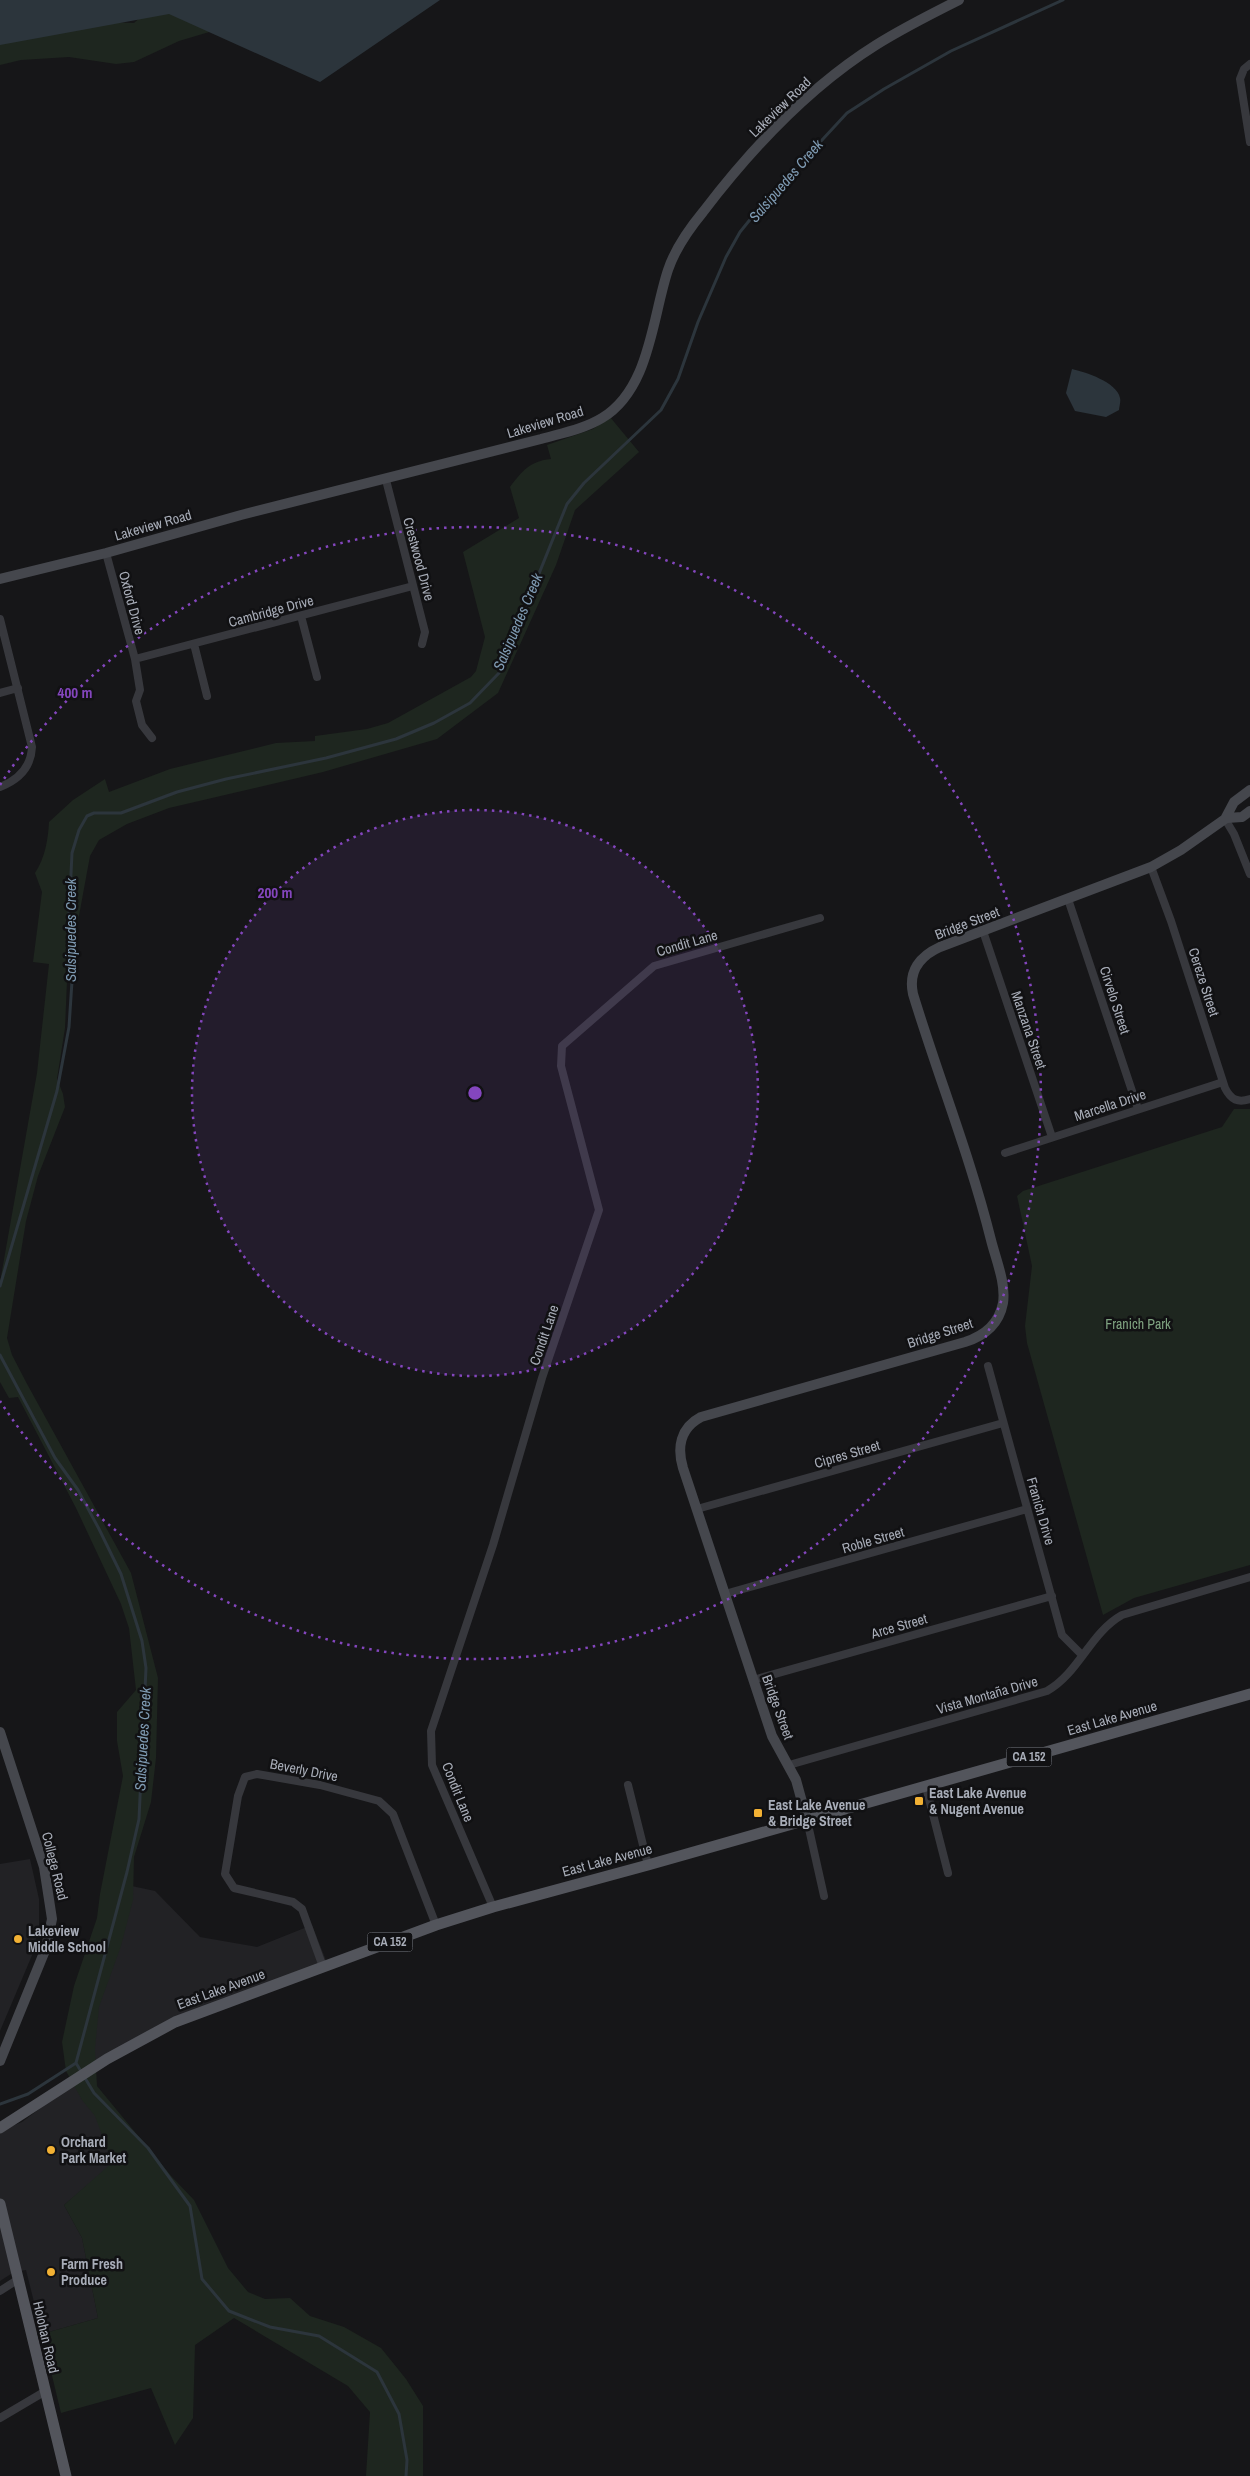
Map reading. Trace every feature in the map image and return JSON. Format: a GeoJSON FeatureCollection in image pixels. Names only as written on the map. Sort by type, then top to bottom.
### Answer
{"type":"FeatureCollection","features":[{"type":"Feature","properties":{"kind":"main road","name":"East Lake Avenue"},"geometry":{"type":"LineString","coordinates":[[0,2128],[107,2059],[175,2022],[436,1926],[493,1907],[926,1787],[1250,1694]]}},
{"type":"Feature","properties":{"kind":"main road","name":"Holohan Road"},"geometry":{"type":"LineString","coordinates":[[0,2204],[44,2392],[66,2476]]}},
{"type":"Feature","properties":{"kind":"street","name":"Lakeview Road"},"geometry":{"type":"LineString","coordinates":[[0,578],[106,553],[241,515],[386,480],[579,429],[603,418],[626,395],[644,363],[668,269],[676,250],[702,212],[753,152],[801,103],[855,59],[915,21],[959,0]]}},
{"type":"Feature","properties":{"kind":"street"},"geometry":{"type":"LineString","coordinates":[[1250,64],[1244,69],[1240,80],[1250,142]]}},
{"type":"Feature","properties":{"kind":"street","name":"Crestwood Drive"},"geometry":{"type":"LineString","coordinates":[[386,480],[425,632],[422,644]]}},
{"type":"Feature","properties":{"kind":"street","name":"Oxford Drive"},"geometry":{"type":"LineString","coordinates":[[106,553],[135,660],[140,690],[136,701],[142,725],[152,738]]}},
{"type":"Feature","properties":{"kind":"street","name":"Cambridge Drive"},"geometry":{"type":"LineString","coordinates":[[135,660],[413,586]]}},
{"type":"Feature","properties":{"kind":"street"},"geometry":{"type":"LineString","coordinates":[[301,616],[317,676]]}},
{"type":"Feature","properties":{"kind":"street"},"geometry":{"type":"LineString","coordinates":[[0,619],[30,730],[32,754],[23,772],[0,787]]}},
{"type":"Feature","properties":{"kind":"street"},"geometry":{"type":"LineString","coordinates":[[194,644],[207,696]]}},
{"type":"Feature","properties":{"kind":"street"},"geometry":{"type":"LineString","coordinates":[[0,693],[18,688]]}},
{"type":"Feature","properties":{"kind":"street","name":"Bridge Street"},"geometry":{"type":"LineString","coordinates":[[1226,819],[1234,802],[1250,790]]}},
{"type":"Feature","properties":{"kind":"street","name":"Bridge Street"},"geometry":{"type":"LineString","coordinates":[[807,1820],[800,1788],[772,1736],[683,1468],[679,1448],[686,1430],[696,1420],[971,1340],[986,1331],[999,1316],[1003,1303],[1003,1287],[990,1233],[966,1153],[912,988],[914,971],[924,956],[940,947],[1151,867],[1181,850],[1226,819],[1242,817],[1250,812]]}},
{"type":"Feature","properties":{"kind":"street"},"geometry":{"type":"LineString","coordinates":[[1226,819],[1250,874]]}},
{"type":"Feature","properties":{"kind":"street","name":"Cereze Street"},"geometry":{"type":"LineString","coordinates":[[1151,867],[1171,921],[1223,1082],[1229,1096],[1238,1101],[1250,1099]]}},
{"type":"Feature","properties":{"kind":"street","name":"Cirvelo Street"},"geometry":{"type":"LineString","coordinates":[[1068,899],[1138,1109]]}},
{"type":"Feature","properties":{"kind":"street","name":"Condit Lane"},"geometry":{"type":"LineString","coordinates":[[493,1907],[432,1765],[431,1731],[493,1545],[542,1378],[599,1210],[561,1066],[562,1046],[654,966],[820,918]]}},
{"type":"Feature","properties":{"kind":"street","name":"Manzana Street"},"geometry":{"type":"LineString","coordinates":[[983,931],[1052,1138]]}},
{"type":"Feature","properties":{"kind":"street","name":"Marcella Drive"},"geometry":{"type":"LineString","coordinates":[[1005,1153],[1223,1082]]}},
{"type":"Feature","properties":{"kind":"street","name":"Franich Drive"},"geometry":{"type":"LineString","coordinates":[[988,1366],[1062,1635],[1082,1655]]}},
{"type":"Feature","properties":{"kind":"street","name":"Cipres Street"},"geometry":{"type":"LineString","coordinates":[[697,1509],[1003,1423]]}},
{"type":"Feature","properties":{"kind":"street","name":"Roble Street"},"geometry":{"type":"LineString","coordinates":[[725,1594],[1027,1509]]}},
{"type":"Feature","properties":{"kind":"street","name":"Vista Montaña Drive"},"geometry":{"type":"LineString","coordinates":[[789,1765],[1040,1694],[1059,1683],[1105,1627],[1127,1612],[1250,1576]]}},
{"type":"Feature","properties":{"kind":"street","name":"Arce Street"},"geometry":{"type":"LineString","coordinates":[[753,1680],[1052,1596]]}},
{"type":"Feature","properties":{"kind":"street","name":"College Road"},"geometry":{"type":"LineString","coordinates":[[0,1732],[44,1866],[52,1919],[46,1948],[0,2061]]}},
{"type":"Feature","properties":{"kind":"street","name":"Beverly Drive"},"geometry":{"type":"LineString","coordinates":[[323,1967],[302,1909],[293,1902],[234,1888],[225,1874],[238,1796],[245,1777],[257,1774],[311,1783],[379,1801],[393,1814],[436,1926]]}},
{"type":"Feature","properties":{"kind":"street"},"geometry":{"type":"LineString","coordinates":[[628,1785],[648,1865]]}},
{"type":"Feature","properties":{"kind":"street"},"geometry":{"type":"LineString","coordinates":[[926,1787],[948,1872]]}},
{"type":"Feature","properties":{"kind":"street"},"geometry":{"type":"LineString","coordinates":[[807,1820],[824,1896]]}},
{"type":"Feature","properties":{"kind":"street"},"geometry":{"type":"LineString","coordinates":[[0,2291],[18,2280]]}},
{"type":"Feature","properties":{"kind":"street"},"geometry":{"type":"LineString","coordinates":[[0,2418],[44,2392]]}},
{"type":"Feature","properties":{"kind":"shaded area"},"geometry":{"type":"Polygon","coordinates":[[[0,0],[440,0],[320,82],[169,14],[0,45],[0,0]]]}},
{"type":"Feature","properties":{"kind":"shaded area"},"geometry":{"type":"Polygon","coordinates":[[[1072,369],[1100,379],[1113,387],[1118,392],[1120,398],[1119,410],[1106,417],[1075,411],[1066,393],[1072,369]]]}},
{"type":"Feature","properties":{"kind":"shaded area","name":"Lakeview Middle School"},"geometry":{"type":"Polygon","coordinates":[[[30,1859],[39,1899],[39,1926],[33,1953],[0,2031],[0,1864],[30,1859]]]}},
{"type":"Feature","properties":{"kind":"shaded area"},"geometry":{"type":"Polygon","coordinates":[[[104,1880],[155,1891],[200,1937],[257,1947],[312,1925],[329,1968],[185,2022],[89,2067],[104,1880]]]}},
{"type":"Feature","properties":{"kind":"shaded area"},"geometry":{"type":"Polygon","coordinates":[[[87,2073],[138,2143],[64,2205],[82,2238],[98,2318],[42,2334],[26,2270],[14,2272],[0,2281],[0,2131],[22,2122],[87,2073]]]}},
{"type":"Feature","properties":{"kind":"green space"},"geometry":{"type":"Polygon","coordinates":[[[159,0],[236,24],[179,41],[134,62],[116,64],[69,57],[21,60],[0,65],[0,18],[134,23],[159,0]]]}},
{"type":"Feature","properties":{"kind":"green space"},"geometry":{"type":"Polygon","coordinates":[[[610,417],[639,452],[575,510],[556,565],[498,693],[437,739],[323,772],[169,808],[127,824],[99,840],[90,856],[67,981],[65,1028],[57,1079],[63,1094],[65,1107],[38,1176],[26,1221],[7,1338],[12,1355],[26,1382],[131,1573],[158,1678],[156,1758],[151,1802],[134,1857],[133,1900],[121,1946],[99,2007],[95,2049],[97,2086],[172,2177],[194,2200],[228,2268],[248,2292],[265,2299],[290,2298],[310,2316],[344,2327],[381,2348],[406,2379],[423,2406],[423,2476],[366,2476],[370,2412],[348,2386],[234,2318],[195,2345],[193,2418],[175,2445],[151,2388],[61,2413],[42,2334],[98,2318],[82,2238],[64,2205],[114,2161],[109,2154],[95,2116],[82,2100],[66,2071],[62,2042],[74,1986],[97,1918],[123,1776],[117,1741],[117,1712],[136,1690],[129,1628],[121,1604],[76,1508],[18,1397],[9,1398],[0,1382],[0,1282],[37,1073],[49,964],[33,962],[42,892],[35,873],[45,849],[49,822],[73,800],[105,779],[109,792],[170,769],[276,743],[315,741],[315,736],[367,729],[388,723],[471,677],[476,671],[485,637],[463,552],[519,518],[510,487],[527,468],[537,462],[551,459],[547,445],[593,429],[610,417]]]}},
{"type":"Feature","properties":{"kind":"green space","name":"Franich Park"},"geometry":{"type":"Polygon","coordinates":[[[1234,1109],[1250,1109],[1250,1565],[1134,1598],[1103,1615],[1027,1343],[1025,1326],[1032,1266],[1017,1196],[1023,1191],[1222,1127],[1234,1109]]]}},
{"type":"Feature","properties":{"kind":"waterway","name":"Salsipuedes Creek"},"geometry":{"type":"LineString","coordinates":[[0,1286],[57,1091],[69,1027],[73,966],[69,915],[72,853],[79,830],[87,816],[94,813],[121,813],[177,792],[226,779],[326,758],[396,739],[434,723],[470,703],[499,673],[567,504],[584,483],[661,410],[678,379],[698,322],[726,257],[740,232],[761,206],[847,113],[884,89],[951,51],[1063,0]]}},
{"type":"Feature","properties":{"kind":"waterway","name":"Salsipuedes Creek"},"geometry":{"type":"LineString","coordinates":[[0,1355],[55,1458],[78,1490],[121,1574],[142,1641],[146,1668],[139,1819],[127,1872],[76,2063],[28,2094],[0,2104]]}},
{"type":"Feature","properties":{"kind":"waterway"},"geometry":{"type":"LineString","coordinates":[[76,2063],[94,2093],[148,2148],[190,2206],[202,2279],[229,2311],[270,2327],[319,2336],[377,2372],[399,2414],[407,2460],[406,2476]]}},
{"type":"Feature","properties":{"kind":"place","name":"East Lake Avenue & Nugent Avenue"},"geometry":{"type":"Point","coordinates":[919,1801]}},
{"type":"Feature","properties":{"kind":"place","name":"East Lake Avenue & Bridge Street"},"geometry":{"type":"Point","coordinates":[758,1813]}},
{"type":"Feature","properties":{"kind":"place","name":"Lakeview Middle School"},"geometry":{"type":"Point","coordinates":[18,1939]}},
{"type":"Feature","properties":{"kind":"place","name":"Orchard Park Market"},"geometry":{"type":"Point","coordinates":[51,2150]}},
{"type":"Feature","properties":{"kind":"place","name":"Farm Fresh Produce"},"geometry":{"type":"Point","coordinates":[51,2272]}}]}
